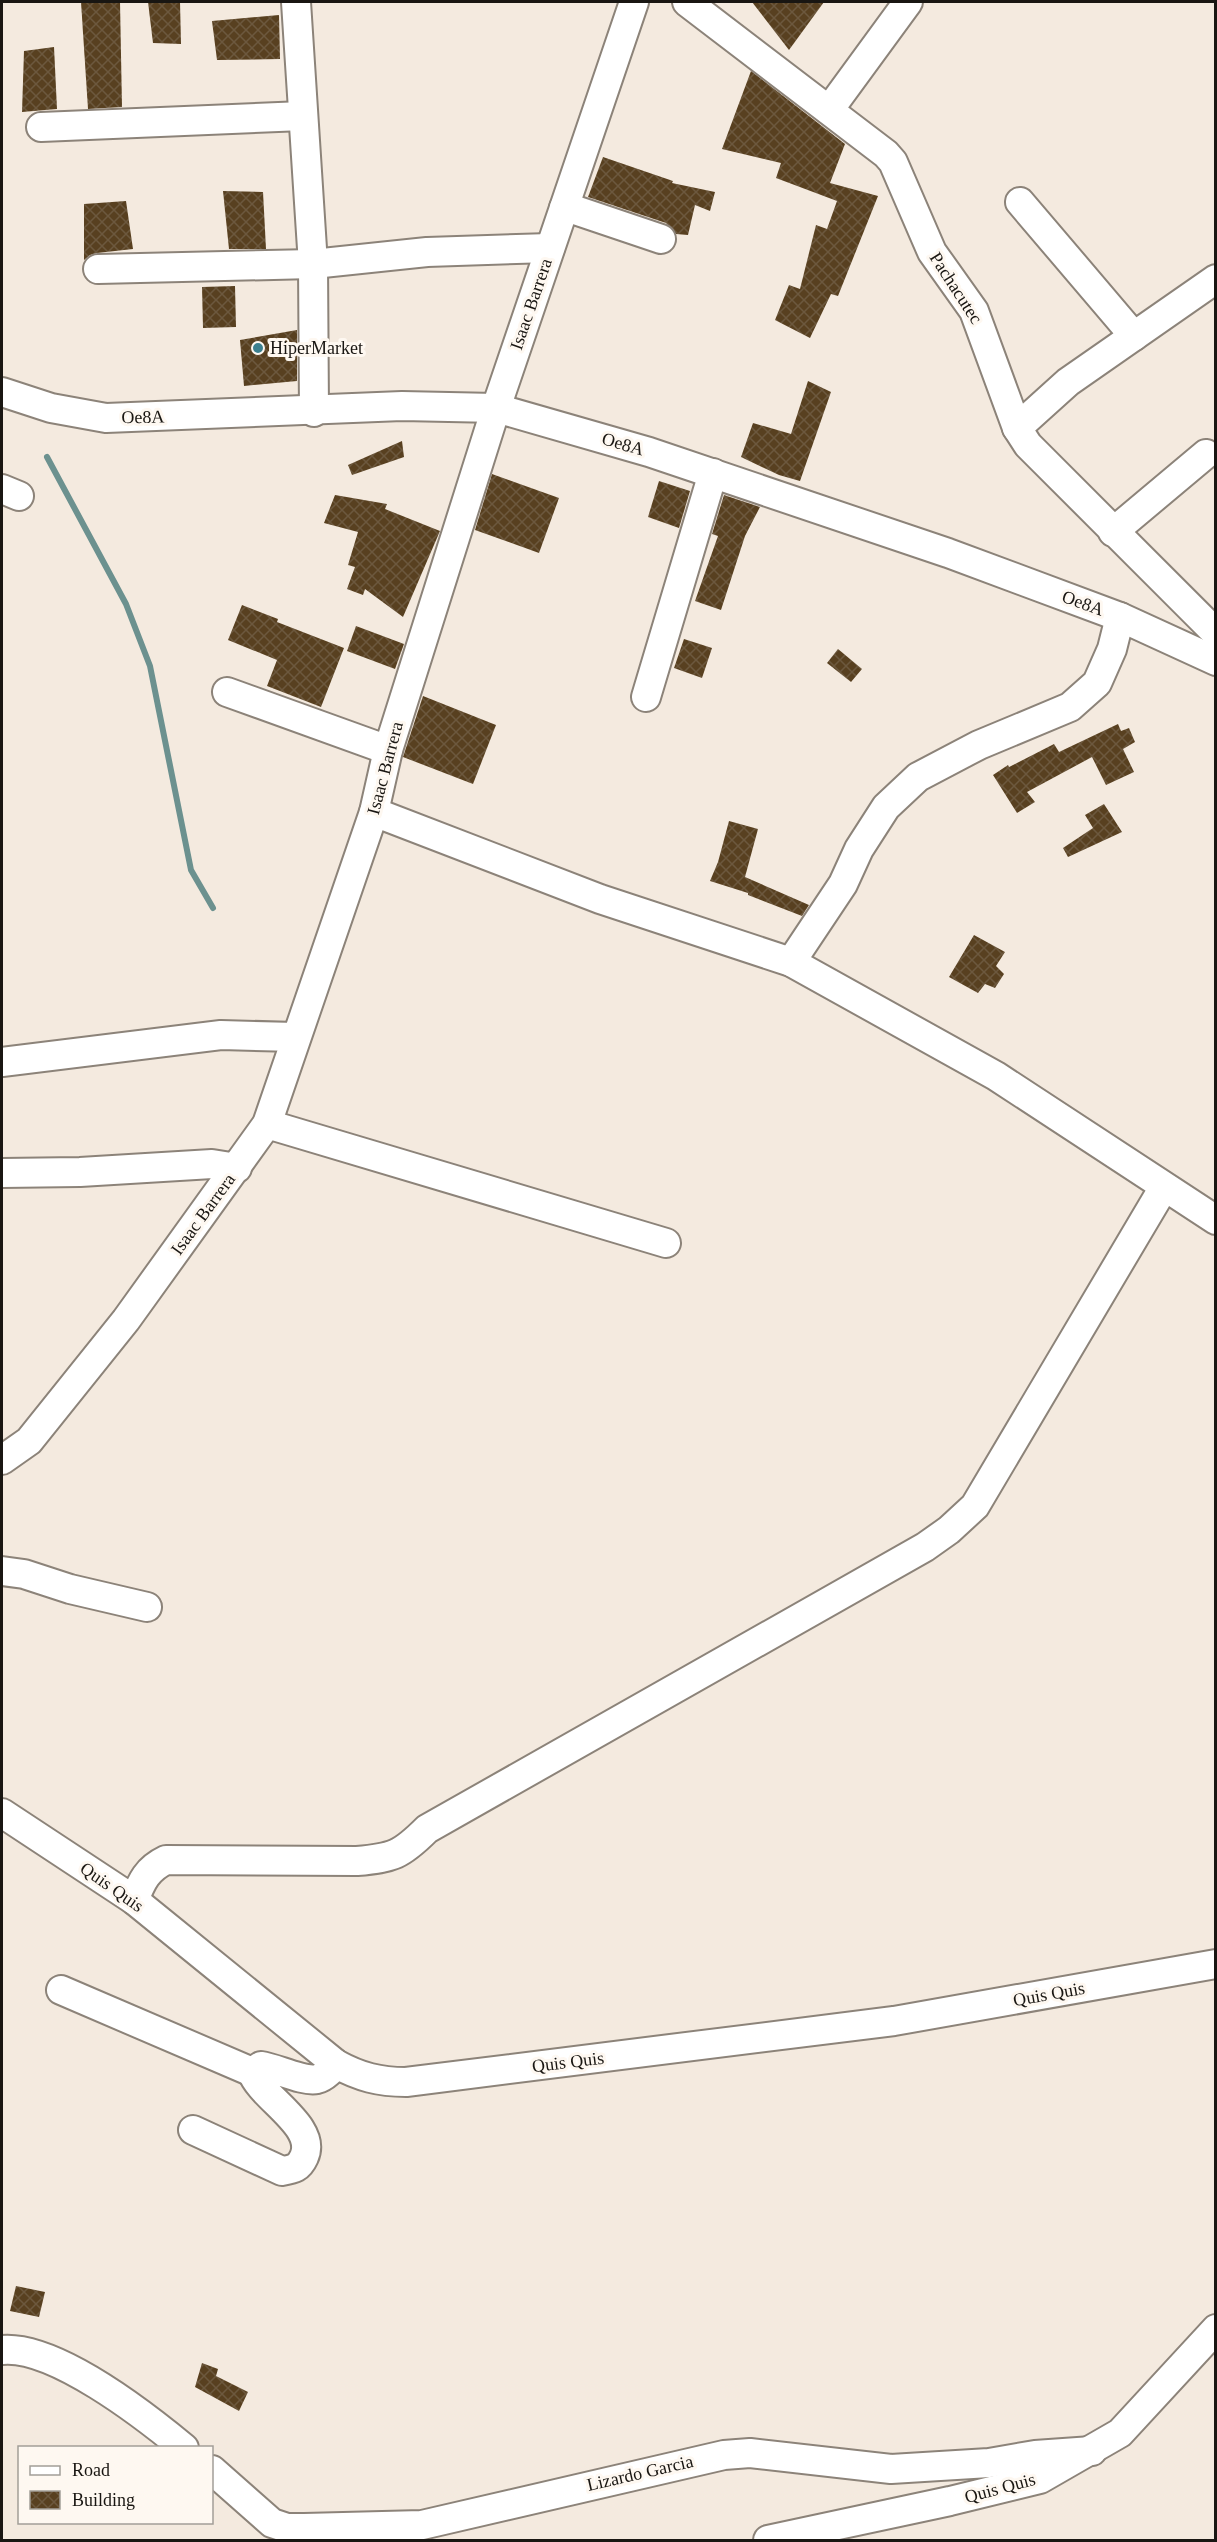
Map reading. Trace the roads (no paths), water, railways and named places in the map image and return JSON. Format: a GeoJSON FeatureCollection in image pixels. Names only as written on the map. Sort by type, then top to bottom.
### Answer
{"type":"FeatureCollection","features":[{"type":"Feature","properties":{"kind":"street"},"geometry":{"type":"LineString","coordinates":[[296,2],[313,264],[314,411]]}},
{"type":"Feature","properties":{"kind":"street","name":"Isaac Barrera"},"geometry":{"type":"LineString","coordinates":[[2,1460],[29,1441],[126,1320],[267,1124],[374,812],[388,750],[496,408],[633,2]]}},
{"type":"Feature","properties":{"kind":"street","name":"Pachacutec"},"geometry":{"type":"LineString","coordinates":[[687,2],[886,154],[893,162],[932,252],[974,310],[1017,428],[1040,457],[1215,633]]}},
{"type":"Feature","properties":{"kind":"street"},"geometry":{"type":"LineString","coordinates":[[829,110],[908,2]]}},
{"type":"Feature","properties":{"kind":"street"},"geometry":{"type":"LineString","coordinates":[[41,127],[303,116]]}},
{"type":"Feature","properties":{"kind":"street"},"geometry":{"type":"LineString","coordinates":[[1020,202],[1134,336]]}},
{"type":"Feature","properties":{"kind":"street"},"geometry":{"type":"LineString","coordinates":[[564,208],[661,239]]}},
{"type":"Feature","properties":{"kind":"street"},"geometry":{"type":"LineString","coordinates":[[98,269],[313,264],[427,252],[550,248]]}},
{"type":"Feature","properties":{"kind":"street"},"geometry":{"type":"LineString","coordinates":[[1017,428],[1068,382],[1215,279]]}},
{"type":"Feature","properties":{"kind":"street","name":"Oe8A"},"geometry":{"type":"LineString","coordinates":[[2,392],[51,408],[106,418],[412,406],[496,408],[649,452],[948,554],[1120,617],[1215,661]]}},
{"type":"Feature","properties":{"kind":"street"},"geometry":{"type":"LineString","coordinates":[[1113,531],[1206,454]]}},
{"type":"Feature","properties":{"kind":"street"},"geometry":{"type":"LineString","coordinates":[[646,697],[713,473]]}},
{"type":"Feature","properties":{"kind":"street"},"geometry":{"type":"LineString","coordinates":[[791,962],[843,884],[859,849],[886,807],[918,777],[979,746],[1070,707],[1096,683],[1112,649],[1120,617]]}},
{"type":"Feature","properties":{"kind":"street"},"geometry":{"type":"LineString","coordinates":[[227,692],[388,750]]}},
{"type":"Feature","properties":{"kind":"street"},"geometry":{"type":"LineString","coordinates":[[374,812],[600,900],[791,962],[996,1076],[1215,1220]]}},
{"type":"Feature","properties":{"kind":"street"},"geometry":{"type":"LineString","coordinates":[[2,1062],[221,1035],[296,1037]]}},
{"type":"Feature","properties":{"kind":"street"},"geometry":{"type":"LineString","coordinates":[[267,1124],[666,1243]]}},
{"type":"Feature","properties":{"kind":"street"},"geometry":{"type":"LineString","coordinates":[[2,1173],[80,1172],[212,1164],[237,1168]]}},
{"type":"Feature","properties":{"kind":"street"},"geometry":{"type":"LineString","coordinates":[[134,1900],[146,1874],[154,1866],[166,1860],[357,1862],[379,1860],[399,1854],[427,1829],[924,1547],[949,1530],[975,1506],[1164,1186]]}},
{"type":"Feature","properties":{"kind":"street"},"geometry":{"type":"LineString","coordinates":[[2,1571],[24,1574],[70,1589],[147,1607]]}},
{"type":"Feature","properties":{"kind":"street","name":"Quis Quis"},"geometry":{"type":"LineString","coordinates":[[2,1813],[134,1900],[336,2064],[359,2076],[384,2082],[406,2082],[894,2021],[1215,1964]]}},
{"type":"Feature","properties":{"kind":"street"},"geometry":{"type":"LineString","coordinates":[[61,1990],[252,2072],[257,2082],[298,2125],[308,2150],[301,2165],[282,2171],[193,2130]]}},
{"type":"Feature","properties":{"kind":"street"},"geometry":{"type":"LineString","coordinates":[[252,2072],[261,2066],[307,2079],[317,2079],[336,2064]]}},
{"type":"Feature","properties":{"kind":"street","name":"Quis Quis"},"geometry":{"type":"LineString","coordinates":[[768,2541],[1040,2479],[1120,2433],[1215,2329]]}},
{"type":"Feature","properties":{"kind":"street"},"geometry":{"type":"LineString","coordinates":[[2,2350],[45,2358],[85,2375],[181,2446]]}},
{"type":"Feature","properties":{"kind":"street","name":"Lizardo Garcia"},"geometry":{"type":"LineString","coordinates":[[213,2471],[272,2523],[287,2528],[304,2529],[422,2525],[724,2455],[750,2453],[891,2469],[989,2463],[1035,2455],[1092,2451]]}},
{"type":"Feature","properties":{"kind":"waterway"},"geometry":{"type":"LineString","coordinates":[[47,457],[126,604],[150,666],[191,870],[213,908]]}},
{"type":"Feature","properties":{"kind":"place","name":"HiperMarket"},"geometry":{"type":"Point","coordinates":[258,348]}}]}
